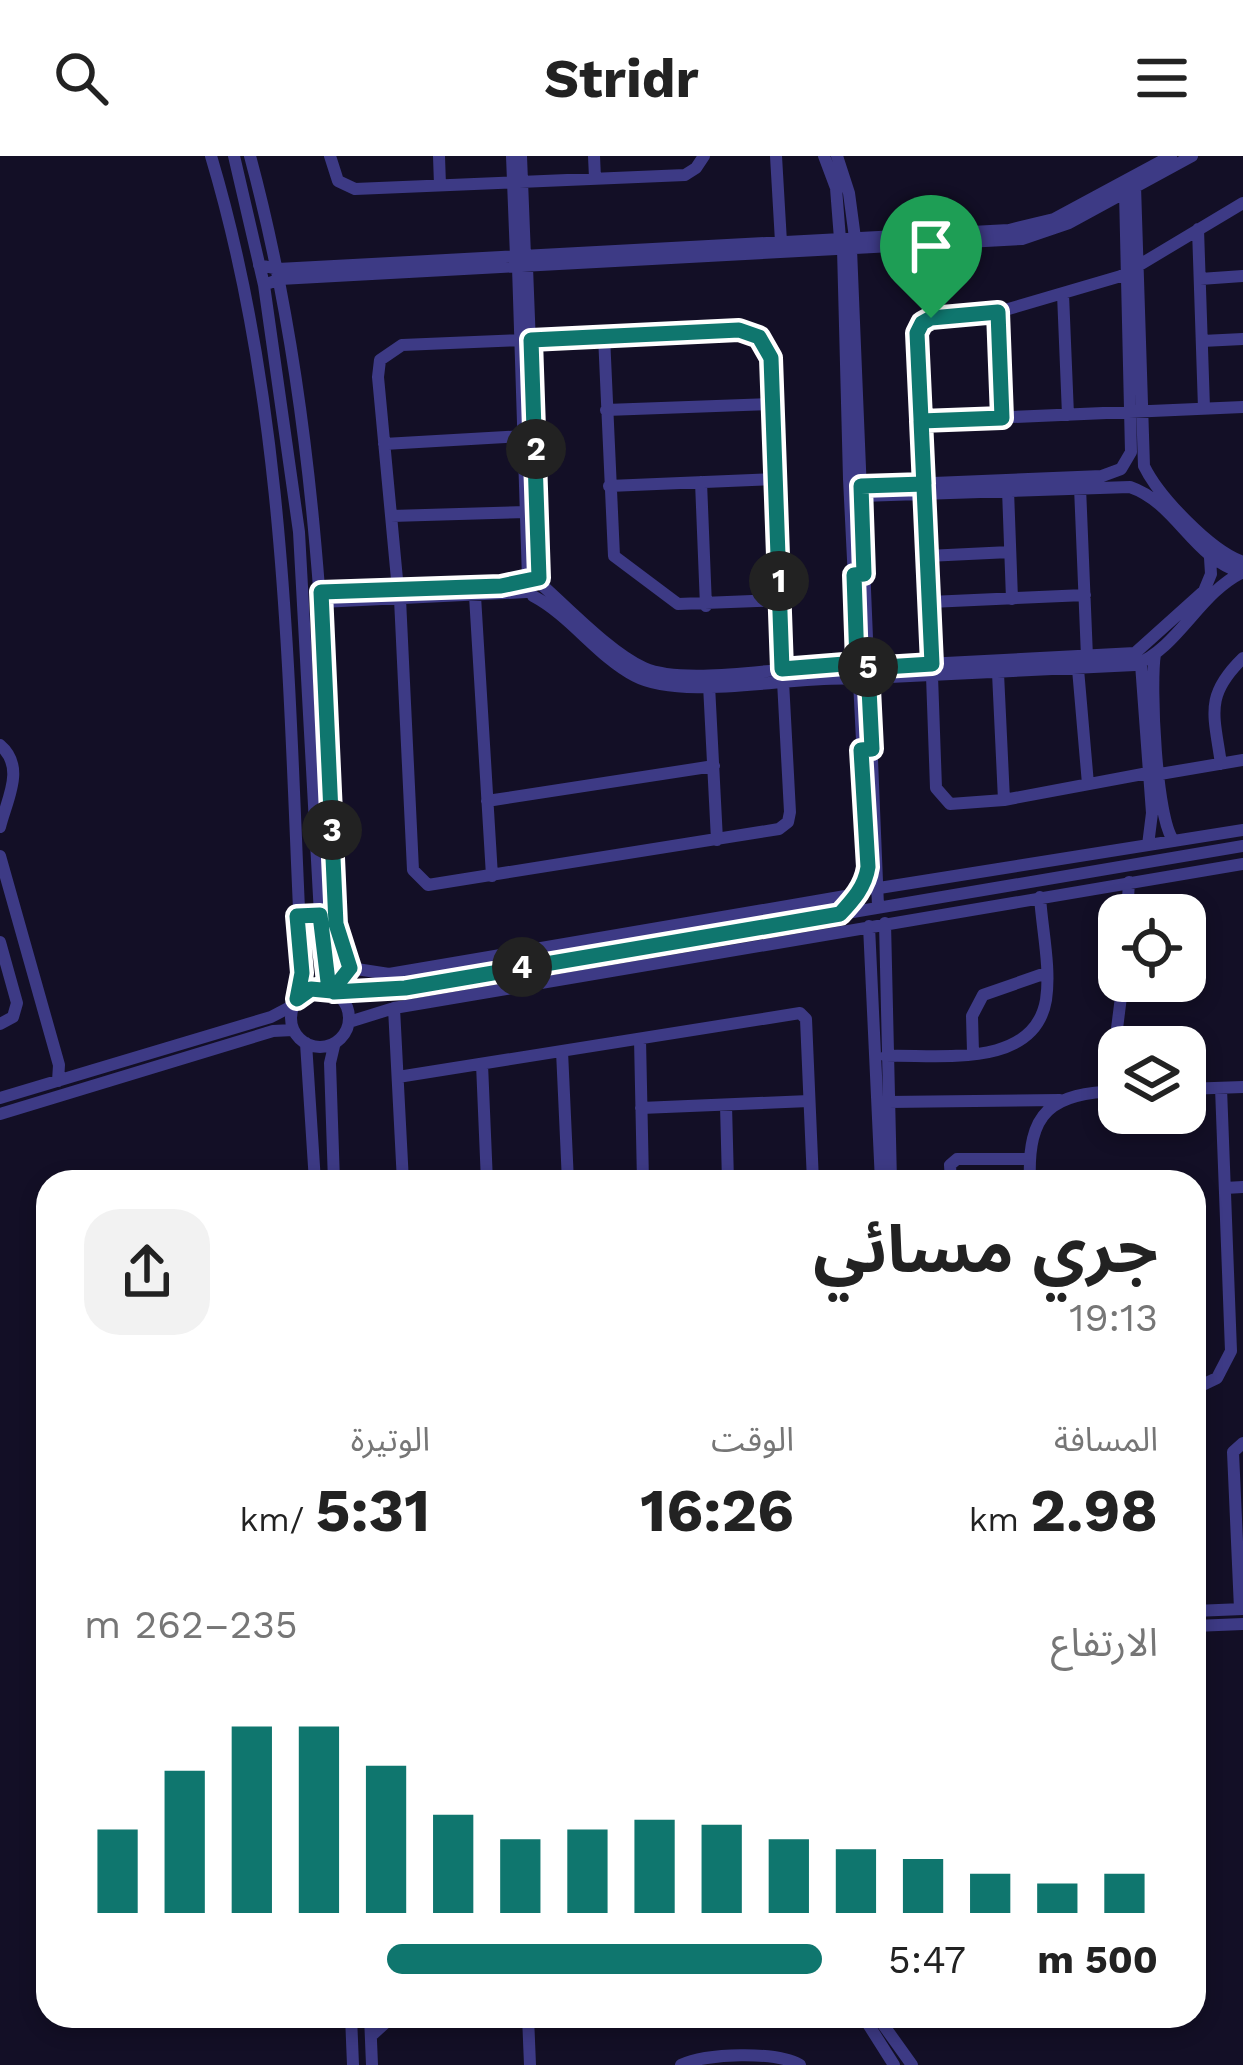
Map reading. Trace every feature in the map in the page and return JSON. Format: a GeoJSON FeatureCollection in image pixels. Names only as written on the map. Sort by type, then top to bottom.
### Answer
{"type":"FeatureCollection","features":[{"type":"Feature","properties":{"kind":"street"},"geometry":{"type":"LineString","coordinates":[[211,156],[248,309],[284,571],[302,973],[293,1030]]}},
{"type":"Feature","properties":{"kind":"street"},"geometry":{"type":"LineString","coordinates":[[234,156],[264,285],[299,532],[320,915],[332,991],[346,1005],[349,1022]]}},
{"type":"Feature","properties":{"kind":"street"},"geometry":{"type":"LineString","coordinates":[[250,156],[279,274],[307,436],[321,597],[336,924],[350,968]]}},
{"type":"Feature","properties":{"kind":"street"},"geometry":{"type":"LineString","coordinates":[[330,156],[338,181],[350,188],[685,175],[704,156]]}},
{"type":"Feature","properties":{"kind":"street"},"geometry":{"type":"LineString","coordinates":[[439,156],[440,185]]}},
{"type":"Feature","properties":{"kind":"street"},"geometry":{"type":"LineString","coordinates":[[516,156],[532,585]]}},
{"type":"Feature","properties":{"kind":"street"},"geometry":{"type":"LineString","coordinates":[[594,156],[595,178]]}},
{"type":"Feature","properties":{"kind":"street"},"geometry":{"type":"LineString","coordinates":[[776,156],[781,242]]}},
{"type":"Feature","properties":{"kind":"street"},"geometry":{"type":"LineString","coordinates":[[824,156],[847,244],[861,491],[859,575]]}},
{"type":"Feature","properties":{"kind":"street"},"geometry":{"type":"LineString","coordinates":[[837,156],[849,193],[859,575],[878,906]]}},
{"type":"Feature","properties":{"kind":"street"},"geometry":{"type":"LineString","coordinates":[[521,262],[781,242],[847,244],[1032,226],[1064,214],[1171,156]]}},
{"type":"Feature","properties":{"kind":"street"},"geometry":{"type":"LineString","coordinates":[[259,265],[279,274],[1035,236],[1069,223],[1192,156]]}},
{"type":"Feature","properties":{"kind":"street"},"geometry":{"type":"LineString","coordinates":[[924,489],[1112,474],[1124,465],[1131,452],[1135,412],[1130,189]]}},
{"type":"Feature","properties":{"kind":"street"},"geometry":{"type":"LineString","coordinates":[[1243,203],[1132,269],[998,312],[931,318],[917,333],[938,793],[956,806],[1243,760]]}},
{"type":"Feature","properties":{"kind":"street"},"geometry":{"type":"LineString","coordinates":[[1198,229],[1204,408]]}},
{"type":"Feature","properties":{"kind":"street"},"geometry":{"type":"LineString","coordinates":[[264,285],[279,274]]}},
{"type":"Feature","properties":{"kind":"street"},"geometry":{"type":"LineString","coordinates":[[1200,279],[1243,276]]}},
{"type":"Feature","properties":{"kind":"street"},"geometry":{"type":"LineString","coordinates":[[1063,294],[1068,415]]}},
{"type":"Feature","properties":{"kind":"street"},"geometry":{"type":"LineString","coordinates":[[998,312],[1002,418]]}},
{"type":"Feature","properties":{"kind":"street"},"geometry":{"type":"LineString","coordinates":[[752,332],[769,350],[790,816],[778,830],[434,886],[413,870],[399,594],[378,368],[386,352],[401,345],[604,336],[752,332]]}},
{"type":"Feature","properties":{"kind":"street"},"geometry":{"type":"LineString","coordinates":[[604,336],[610,543],[617,561],[672,602],[685,606],[780,601]]}},
{"type":"Feature","properties":{"kind":"street"},"geometry":{"type":"LineString","coordinates":[[1202,341],[1243,339]]}},
{"type":"Feature","properties":{"kind":"street"},"geometry":{"type":"LineString","coordinates":[[526,340],[524,436],[532,585],[641,679],[672,686],[709,685],[829,666],[863,672],[932,670],[1128,654],[1146,646],[1204,591],[1211,574],[1210,558]]}},
{"type":"Feature","properties":{"kind":"street"},"geometry":{"type":"LineString","coordinates":[[606,410],[773,404]]}},
{"type":"Feature","properties":{"kind":"street"},"geometry":{"type":"LineString","coordinates":[[921,421],[1243,407]]}},
{"type":"Feature","properties":{"kind":"street"},"geometry":{"type":"LineString","coordinates":[[1135,412],[1151,479],[1242,569]]}},
{"type":"Feature","properties":{"kind":"street"},"geometry":{"type":"LineString","coordinates":[[385,444],[524,436]]}},
{"type":"Feature","properties":{"kind":"street"},"geometry":{"type":"LineString","coordinates":[[609,486],[776,479]]}},
{"type":"Feature","properties":{"kind":"street"},"geometry":{"type":"LineString","coordinates":[[701,482],[706,606]]}},
{"type":"Feature","properties":{"kind":"street"},"geometry":{"type":"LineString","coordinates":[[861,491],[1121,485],[1139,490],[1210,558],[1242,569]]}},
{"type":"Feature","properties":{"kind":"street"},"geometry":{"type":"LineString","coordinates":[[1080,487],[1088,657]]}},
{"type":"Feature","properties":{"kind":"street"},"geometry":{"type":"LineString","coordinates":[[1008,490],[1012,598]]}},
{"type":"Feature","properties":{"kind":"street"},"geometry":{"type":"LineString","coordinates":[[391,516],[527,512]]}},
{"type":"Feature","properties":{"kind":"street"},"geometry":{"type":"LineString","coordinates":[[928,556],[1010,552]]}},
{"type":"Feature","properties":{"kind":"street"},"geometry":{"type":"LineString","coordinates":[[932,670],[998,673],[1141,664],[1242,569]]}},
{"type":"Feature","properties":{"kind":"street"},"geometry":{"type":"LineString","coordinates":[[321,597],[532,585],[653,672],[840,678],[863,672]]}},
{"type":"Feature","properties":{"kind":"street"},"geometry":{"type":"LineString","coordinates":[[399,594],[475,596],[532,585]]}},
{"type":"Feature","properties":{"kind":"street"},"geometry":{"type":"LineString","coordinates":[[930,602],[1085,595]]}},
{"type":"Feature","properties":{"kind":"street"},"geometry":{"type":"LineString","coordinates":[[475,596],[492,877]]}},
{"type":"Feature","properties":{"kind":"street"},"geometry":{"type":"LineString","coordinates":[[1148,845],[1158,825],[1151,717],[1155,652]]}},
{"type":"Feature","properties":{"kind":"street"},"geometry":{"type":"LineString","coordinates":[[1221,764],[1214,696],[1222,679],[1243,658]]}},
{"type":"Feature","properties":{"kind":"street"},"geometry":{"type":"LineString","coordinates":[[1141,664],[1151,717]]}},
{"type":"Feature","properties":{"kind":"street"},"geometry":{"type":"LineString","coordinates":[[829,666],[840,678]]}},
{"type":"Feature","properties":{"kind":"street"},"geometry":{"type":"LineString","coordinates":[[1078,669],[1088,784]]}},
{"type":"Feature","properties":{"kind":"street"},"geometry":{"type":"LineString","coordinates":[[998,673],[1004,800]]}},
{"type":"Feature","properties":{"kind":"street"},"geometry":{"type":"LineString","coordinates":[[709,685],[717,840]]}},
{"type":"Feature","properties":{"kind":"street"},"geometry":{"type":"LineString","coordinates":[[0,745],[12,758],[15,772],[0,826]]}},
{"type":"Feature","properties":{"kind":"street"},"geometry":{"type":"LineString","coordinates":[[867,750],[868,886],[1243,830]]}},
{"type":"Feature","properties":{"kind":"street"},"geometry":{"type":"LineString","coordinates":[[488,801],[713,766]]}},
{"type":"Feature","properties":{"kind":"street"},"geometry":{"type":"LineString","coordinates":[[1158,825],[1174,841]]}},
{"type":"Feature","properties":{"kind":"street"},"geometry":{"type":"LineString","coordinates":[[0,1114],[235,1035],[295,1003],[311,989],[405,988],[1243,846]]}},
{"type":"Feature","properties":{"kind":"street"},"geometry":{"type":"LineString","coordinates":[[0,856],[59,1065],[58,1081]]}},
{"type":"Feature","properties":{"kind":"street"},"geometry":{"type":"LineString","coordinates":[[334,1170],[330,1069],[334,1046],[349,1022],[394,1008],[1243,864]]}},
{"type":"Feature","properties":{"kind":"street"},"geometry":{"type":"LineString","coordinates":[[1114,867],[1124,894]]}},
{"type":"Feature","properties":{"kind":"street"},"geometry":{"type":"LineString","coordinates":[[840,914],[865,880]]}},
{"type":"Feature","properties":{"kind":"street"},"geometry":{"type":"LineString","coordinates":[[350,968],[389,974],[857,894]]}},
{"type":"Feature","properties":{"kind":"street"},"geometry":{"type":"LineString","coordinates":[[886,1056],[1000,1051],[1030,1033],[1046,1001],[1040,897]]}},
{"type":"Feature","properties":{"kind":"street"},"geometry":{"type":"LineString","coordinates":[[297,916],[320,915]]}},
{"type":"Feature","properties":{"kind":"street"},"geometry":{"type":"LineString","coordinates":[[881,1170],[878,970],[885,923]]}},
{"type":"Feature","properties":{"kind":"street"},"geometry":{"type":"LineString","coordinates":[[868,926],[878,970],[891,1170]]}},
{"type":"Feature","properties":{"kind":"street"},"geometry":{"type":"LineString","coordinates":[[0,943],[18,1007],[14,1017],[0,1024]]}},
{"type":"Feature","properties":{"kind":"street"},"geometry":{"type":"LineString","coordinates":[[332,991],[350,968]]}},
{"type":"Feature","properties":{"kind":"street"},"geometry":{"type":"LineString","coordinates":[[973,1052],[972,1016],[982,995],[1046,973]]}},
{"type":"Feature","properties":{"kind":"street"},"geometry":{"type":"LineString","coordinates":[[394,1008],[402,1170]]}},
{"type":"Feature","properties":{"kind":"street"},"geometry":{"type":"LineString","coordinates":[[398,1077],[800,1013],[806,1019],[812,1170]]}},
{"type":"Feature","properties":{"kind":"street"},"geometry":{"type":"LineString","coordinates":[[0,1098],[235,1035],[293,1030],[305,1042],[334,1046]]}},
{"type":"Feature","properties":{"kind":"street"},"geometry":{"type":"LineString","coordinates":[[640,1040],[643,1170]]}},
{"type":"Feature","properties":{"kind":"street"},"geometry":{"type":"LineString","coordinates":[[305,1042],[314,1170]]}},
{"type":"Feature","properties":{"kind":"street"},"geometry":{"type":"LineString","coordinates":[[562,1052],[567,1170]]}},
{"type":"Feature","properties":{"kind":"street"},"geometry":{"type":"LineString","coordinates":[[482,1064],[486,1170]]}},
{"type":"Feature","properties":{"kind":"street"},"geometry":{"type":"LineString","coordinates":[[1206,1088],[1243,1088]]}},
{"type":"Feature","properties":{"kind":"street"},"geometry":{"type":"LineString","coordinates":[[1206,1385],[1221,1374],[1237,1344],[1221,1088]]}},
{"type":"Feature","properties":{"kind":"street"},"geometry":{"type":"LineString","coordinates":[[888,1102],[1060,1100],[1098,1093]]}},
{"type":"Feature","properties":{"kind":"street"},"geometry":{"type":"LineString","coordinates":[[1029,1170],[1037,1123],[1060,1100]]}},
{"type":"Feature","properties":{"kind":"street"},"geometry":{"type":"LineString","coordinates":[[641,1108],[809,1102]]}},
{"type":"Feature","properties":{"kind":"street"},"geometry":{"type":"LineString","coordinates":[[726,1105],[728,1170]]}},
{"type":"Feature","properties":{"kind":"street"},"geometry":{"type":"LineString","coordinates":[[950,1170],[957,1159],[1029,1159]]}},
{"type":"Feature","properties":{"kind":"street"},"geometry":{"type":"LineString","coordinates":[[1225,1188],[1243,1187]]}},
{"type":"Feature","properties":{"kind":"street"},"geometry":{"type":"LineString","coordinates":[[1242,1614],[1233,1452],[1243,1443]]}},
{"type":"Feature","properties":{"kind":"street"},"geometry":{"type":"LineString","coordinates":[[1206,1612],[1242,1614]]}},
{"type":"Feature","properties":{"kind":"street"},"geometry":{"type":"LineString","coordinates":[[1206,1623],[1242,1614]]}},
{"type":"Feature","properties":{"kind":"street"},"geometry":{"type":"LineString","coordinates":[[351,2028],[353,2065]]}},
{"type":"Feature","properties":{"kind":"street"},"geometry":{"type":"LineString","coordinates":[[371,2028],[372,2065]]}},
{"type":"Feature","properties":{"kind":"street"},"geometry":{"type":"LineString","coordinates":[[371,2036],[380,2028]]}},
{"type":"Feature","properties":{"kind":"street"},"geometry":{"type":"LineString","coordinates":[[528,2028],[530,2065]]}},
{"type":"Feature","properties":{"kind":"street"},"geometry":{"type":"LineString","coordinates":[[871,2028],[894,2065]]}},
{"type":"Feature","properties":{"kind":"street"},"geometry":{"type":"LineString","coordinates":[[886,2028],[912,2065]]}},
{"type":"Feature","properties":{"kind":"street"},"geometry":{"type":"LineString","coordinates":[[681,2065],[699,2058],[771,2056],[800,2065]]}},
{"type":"Feature","properties":{"kind":"route"},"geometry":{"type":"LineString","coordinates":[[931,318],[917,333],[924,484],[861,486],[864,574],[854,575],[857,663],[782,669],[771,358],[765,343],[752,332],[739,330],[531,340],[539,578],[501,586],[321,592],[336,924],[350,968],[332,991],[311,989],[297,999],[302,973],[297,916],[320,915],[329,990],[332,991],[334,992],[405,988],[840,914],[862,886],[868,867],[861,750],[872,749],[868,668],[932,664],[921,421],[1002,418],[998,312],[931,318]]}}]}
